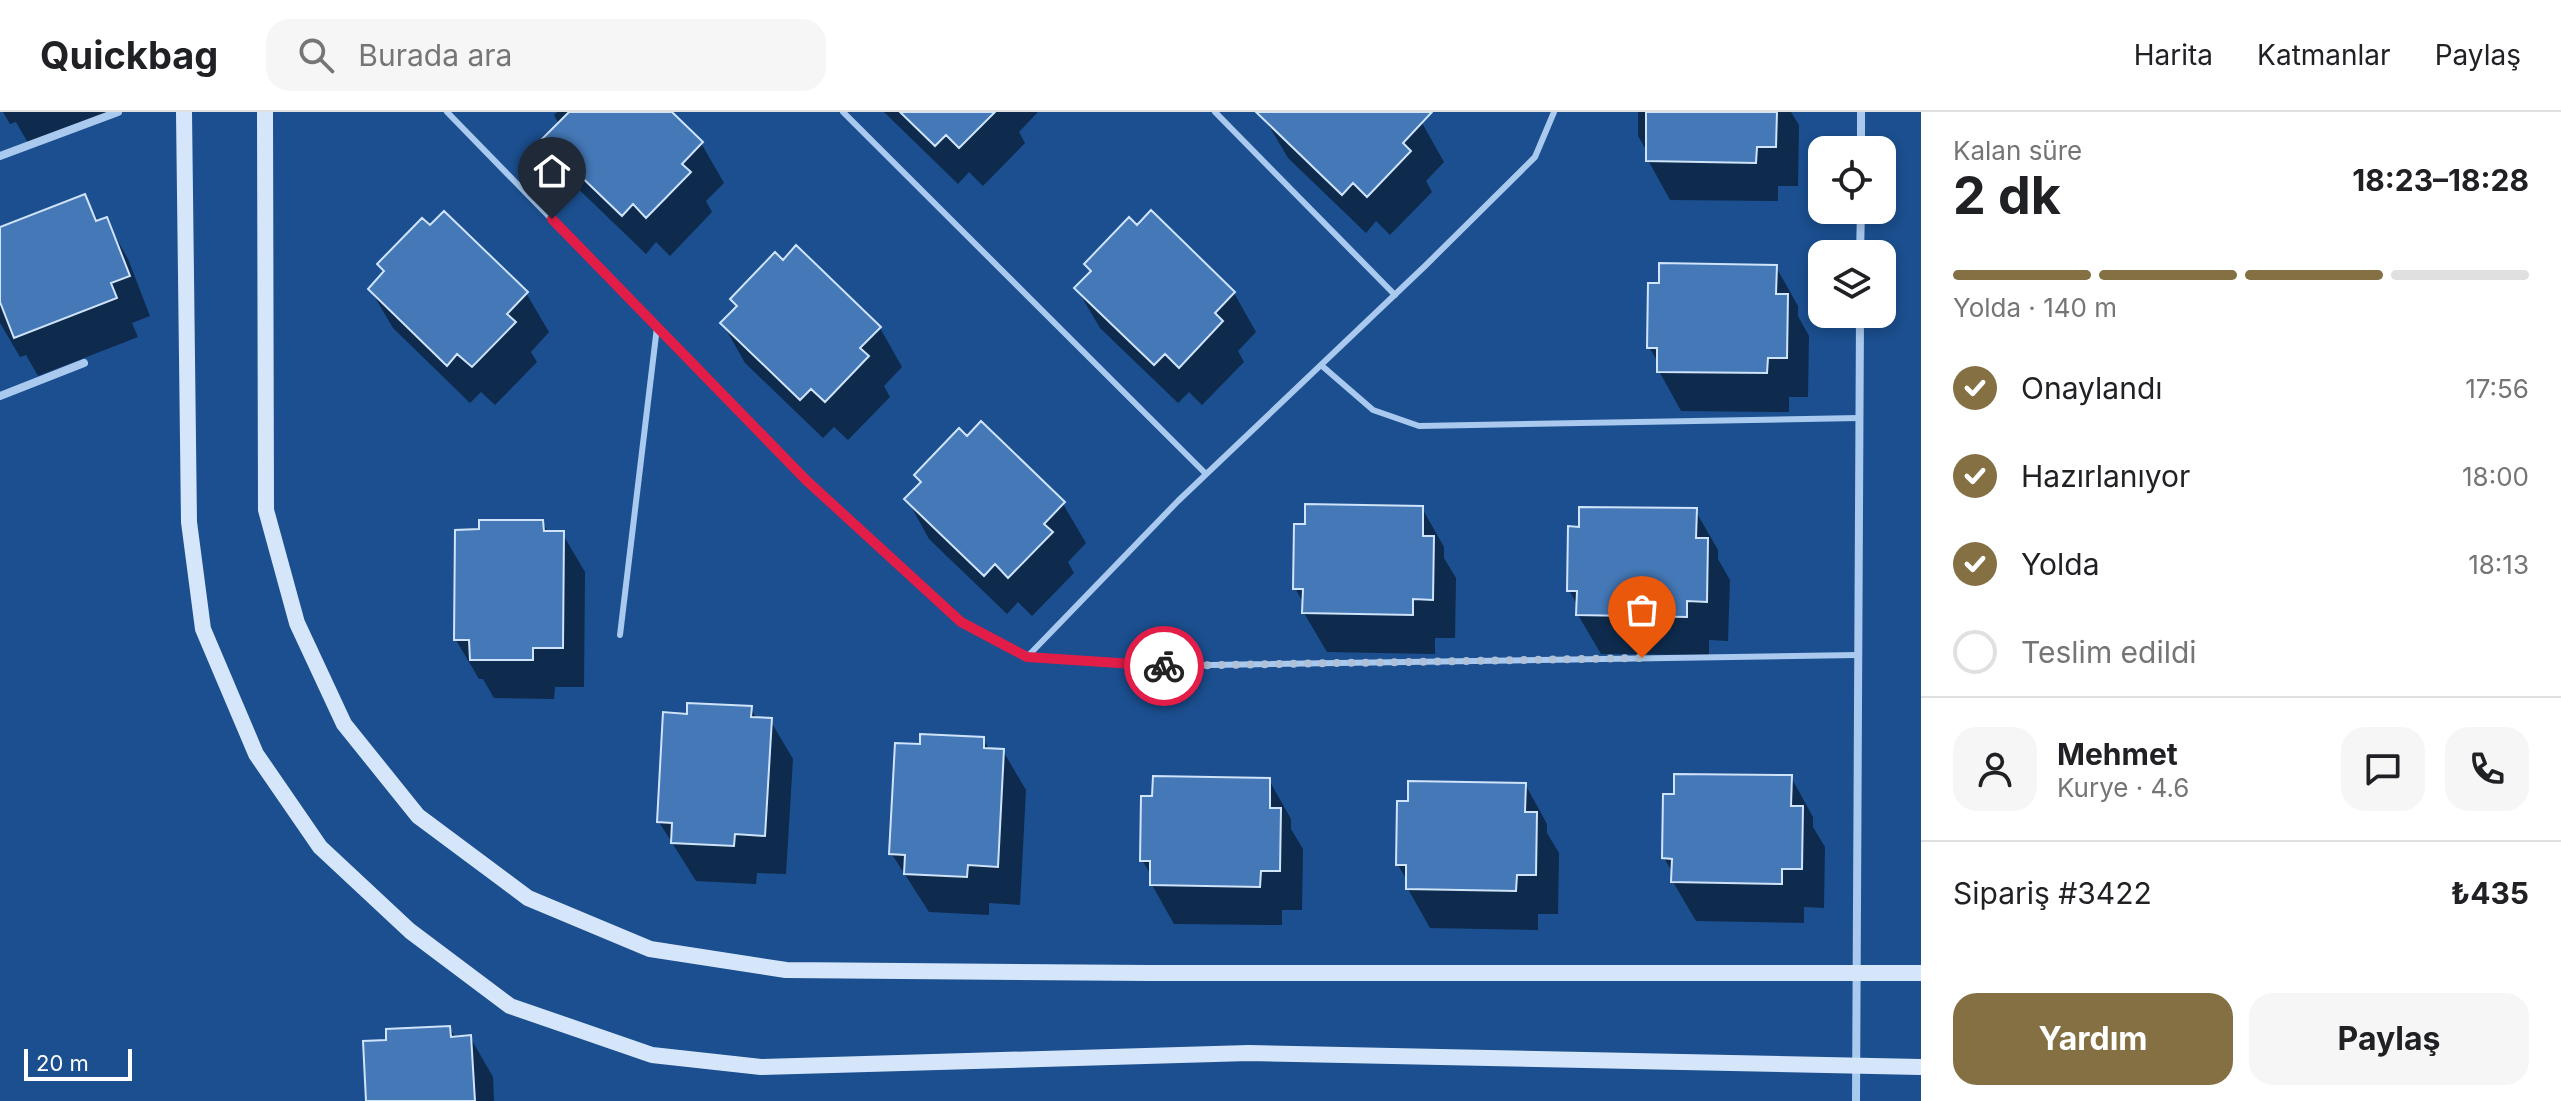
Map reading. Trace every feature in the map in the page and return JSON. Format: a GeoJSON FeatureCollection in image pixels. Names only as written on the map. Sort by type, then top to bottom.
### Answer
{"type":"FeatureCollection","features":[{"type":"Feature","properties":{"kind":"street"},"geometry":{"type":"LineString","coordinates":[[0,156],[118,112]]}},
{"type":"Feature","properties":{"kind":"street"},"geometry":{"type":"LineString","coordinates":[[184,112],[189,522],[203,629],[256,754],[320,847],[410,931],[510,1006],[652,1055],[761,1067],[1249,1053],[1921,1067]]}},
{"type":"Feature","properties":{"kind":"street"},"geometry":{"type":"LineString","coordinates":[[265,112],[266,510],[297,623],[344,724],[418,816],[528,898],[650,949],[786,970],[1921,973]]}},
{"type":"Feature","properties":{"kind":"street"},"geometry":{"type":"LineString","coordinates":[[1861,112],[1861,136]]}},
{"type":"Feature","properties":{"kind":"street"},"geometry":{"type":"LineString","coordinates":[[1856,1101],[1860,328]]}},
{"type":"Feature","properties":{"kind":"street"},"geometry":{"type":"LineString","coordinates":[[0,396],[84,363]]}},
{"type":"Feature","properties":{"kind":"lane"},"geometry":{"type":"LineString","coordinates":[[447,112],[806,480],[961,622],[1027,657],[1149,666],[1857,655]]}},
{"type":"Feature","properties":{"kind":"lane"},"geometry":{"type":"LineString","coordinates":[[843,112],[1206,474]]}},
{"type":"Feature","properties":{"kind":"lane"},"geometry":{"type":"LineString","coordinates":[[1215,112],[1395,295]]}},
{"type":"Feature","properties":{"kind":"lane"},"geometry":{"type":"LineString","coordinates":[[1027,657],[1206,474],[1535,157],[1554,112]]}},
{"type":"Feature","properties":{"kind":"lane"},"geometry":{"type":"LineString","coordinates":[[620,635],[657,327]]}},
{"type":"Feature","properties":{"kind":"lane"},"geometry":{"type":"LineString","coordinates":[[1321,365],[1373,410],[1419,426],[1859,418]]}},
{"type":"Feature","properties":{"kind":"building"},"geometry":{"type":"Polygon","coordinates":[[[569,112],[672,112],[703,142],[682,164],[691,172],[646,218],[633,204],[622,216],[542,139],[569,112]]]}},
{"type":"Feature","properties":{"kind":"building"},"geometry":{"type":"Polygon","coordinates":[[[900,112],[995,112],[959,148],[946,135],[935,146],[900,112]]]}},
{"type":"Feature","properties":{"kind":"building"},"geometry":{"type":"Polygon","coordinates":[[[1256,112],[1432,112],[1403,143],[1411,151],[1367,197],[1353,183],[1342,195],[1256,112]]]}},
{"type":"Feature","properties":{"kind":"building"},"geometry":{"type":"Polygon","coordinates":[[[1646,112],[1777,112],[1776,147],[1757,147],[1756,163],[1646,161],[1646,112]]]}},
{"type":"Feature","properties":{"kind":"building"},"geometry":{"type":"Polygon","coordinates":[[[85,194],[96,221],[107,217],[130,276],[111,283],[117,298],[14,338],[0,302],[0,227],[85,194]]]}},
{"type":"Feature","properties":{"kind":"building"},"geometry":{"type":"Polygon","coordinates":[[[1151,210],[1235,292],[1215,313],[1223,321],[1179,368],[1165,354],[1154,365],[1074,288],[1091,271],[1084,264],[1129,217],[1137,225],[1151,210]]]}},
{"type":"Feature","properties":{"kind":"building"},"geometry":{"type":"Polygon","coordinates":[[[444,211],[528,292],[507,314],[516,322],[472,367],[457,354],[447,366],[368,289],[384,271],[377,264],[422,218],[430,225],[444,211]]]}},
{"type":"Feature","properties":{"kind":"building"},"geometry":{"type":"Polygon","coordinates":[[[796,245],[881,327],[860,348],[869,356],[825,402],[811,389],[800,400],[720,323],[737,306],[730,299],[775,252],[783,260],[796,245]]]}},
{"type":"Feature","properties":{"kind":"building"},"geometry":{"type":"Polygon","coordinates":[[[1659,263],[1777,265],[1776,294],[1788,294],[1787,358],[1768,358],[1767,373],[1657,372],[1657,348],[1647,348],[1648,283],[1659,283],[1659,263]]]}},
{"type":"Feature","properties":{"kind":"building"},"geometry":{"type":"Polygon","coordinates":[[[981,421],[1065,502],[1044,524],[1053,532],[1008,578],[995,564],[984,576],[904,499],[921,482],[914,475],[959,428],[967,436],[981,421]]]}},
{"type":"Feature","properties":{"kind":"building"},"geometry":{"type":"Polygon","coordinates":[[[1305,504],[1423,506],[1423,536],[1434,536],[1433,600],[1413,599],[1413,615],[1302,613],[1303,589],[1293,589],[1294,524],[1305,524],[1305,504]]]}},
{"type":"Feature","properties":{"kind":"building"},"geometry":{"type":"Polygon","coordinates":[[[1579,507],[1697,508],[1696,538],[1708,538],[1707,602],[1687,601],[1687,617],[1576,615],[1577,591],[1567,591],[1568,526],[1579,527],[1579,507]]]}},
{"type":"Feature","properties":{"kind":"building"},"geometry":{"type":"Polygon","coordinates":[[[479,520],[543,520],[544,531],[564,531],[563,648],[533,648],[533,660],[470,660],[469,640],[454,640],[455,530],[479,529],[479,520]]]}},
{"type":"Feature","properties":{"kind":"building"},"geometry":{"type":"Polygon","coordinates":[[[687,703],[752,706],[751,717],[772,718],[765,836],[735,834],[734,846],[671,843],[672,823],[657,822],[663,712],[687,714],[687,703]]]}},
{"type":"Feature","properties":{"kind":"building"},"geometry":{"type":"Polygon","coordinates":[[[920,734],[984,737],[984,748],[1004,749],[998,867],[968,865],[967,877],[904,874],[905,855],[889,854],[895,743],[920,744],[920,734]]]}},
{"type":"Feature","properties":{"kind":"building"},"geometry":{"type":"Polygon","coordinates":[[[1674,774],[1792,775],[1791,806],[1803,806],[1802,869],[1782,869],[1782,884],[1671,882],[1672,859],[1662,858],[1663,794],[1674,794],[1674,774]]]}},
{"type":"Feature","properties":{"kind":"building"},"geometry":{"type":"Polygon","coordinates":[[[1153,776],[1270,778],[1270,808],[1281,808],[1280,871],[1261,871],[1260,887],[1150,885],[1150,861],[1140,861],[1141,796],[1152,796],[1153,776]]]}},
{"type":"Feature","properties":{"kind":"building"},"geometry":{"type":"Polygon","coordinates":[[[1408,781],[1526,783],[1525,812],[1537,812],[1536,875],[1517,875],[1516,891],[1406,889],[1406,865],[1396,865],[1397,801],[1408,801],[1408,781]]]}},
{"type":"Feature","properties":{"kind":"building"},"geometry":{"type":"Polygon","coordinates":[[[450,1026],[451,1037],[471,1035],[475,1101],[366,1101],[363,1041],[386,1040],[386,1029],[450,1026]]]}},
{"type":"Feature","properties":{"kind":"way so far"},"geometry":{"type":"LineString","coordinates":[[1164,666],[1642,658]]}},
{"type":"Feature","properties":{"kind":"route"},"geometry":{"type":"LineString","coordinates":[[552,219],[806,480],[961,622],[1027,657],[1164,666]]}}]}
